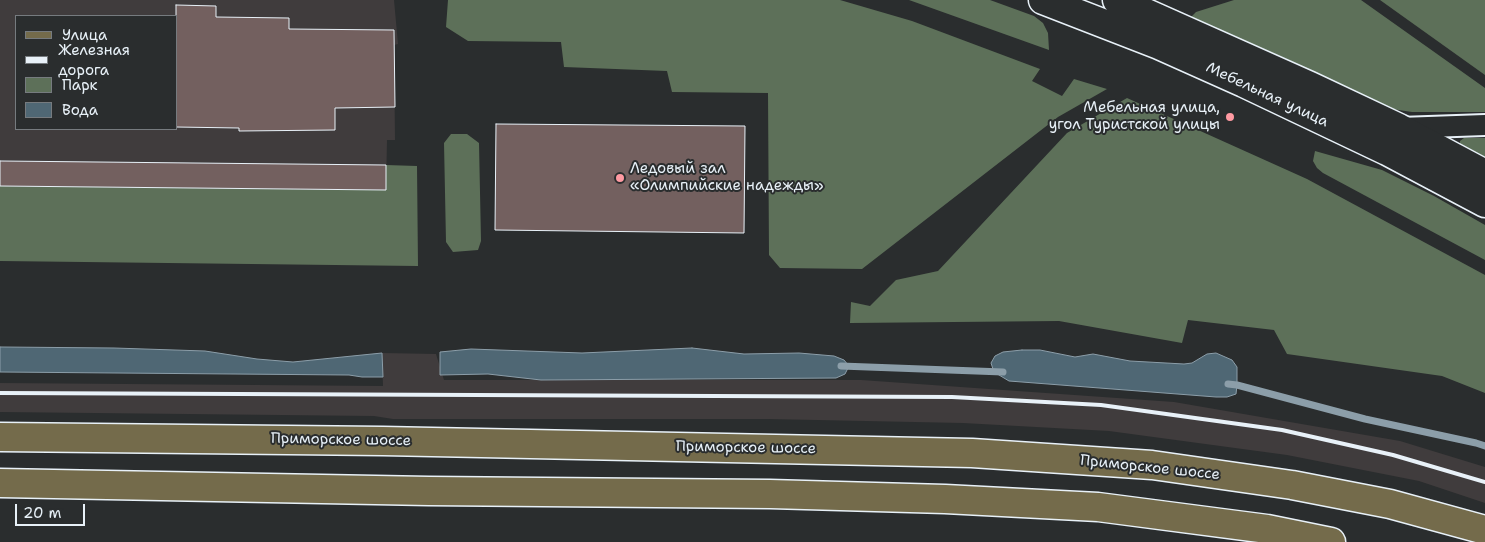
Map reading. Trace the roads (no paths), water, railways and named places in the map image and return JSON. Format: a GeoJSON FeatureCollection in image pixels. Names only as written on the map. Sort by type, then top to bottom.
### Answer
{"type":"FeatureCollection","features":[{"type":"Feature","properties":{"kind":"main road","name":"Приморское шоссе"},"geometry":{"type":"LineString","coordinates":[[0,437],[393,441],[972,453],[1152,465],[1292,485],[1390,504],[1485,530]]}},
{"type":"Feature","properties":{"kind":"main road"},"geometry":{"type":"LineString","coordinates":[[0,484],[770,494],[945,499],[1098,507],[1267,529],[1330,542]]}},
{"type":"Feature","properties":{"kind":"street","name":"Мебельная улица"},"geometry":{"type":"LineString","coordinates":[[1043,0],[1117,7],[1310,86],[1399,128],[1485,174]]}},
{"type":"Feature","properties":{"kind":"street","name":"Мебельная улица"},"geometry":{"type":"LineString","coordinates":[[1117,7],[1159,45],[1387,151],[1485,203]]}},
{"type":"Feature","properties":{"kind":"street"},"geometry":{"type":"LineString","coordinates":[[1399,128],[1485,125]]}},
{"type":"Feature","properties":{"kind":"water"},"geometry":{"type":"Polygon","coordinates":[[[0,347],[205,351],[293,362],[382,353],[383,377],[349,375],[0,372],[0,347]]]}},
{"type":"Feature","properties":{"kind":"water"},"geometry":{"type":"Polygon","coordinates":[[[692,348],[744,354],[799,353],[834,356],[844,360],[849,366],[845,374],[836,378],[541,380],[488,374],[440,375],[440,352],[471,349],[582,353],[692,348]]]}},
{"type":"Feature","properties":{"kind":"water"},"geometry":{"type":"Polygon","coordinates":[[[1040,350],[1075,357],[1093,354],[1130,361],[1184,364],[1192,363],[1207,354],[1216,353],[1232,360],[1237,367],[1236,394],[1227,397],[1216,397],[1009,381],[994,372],[991,363],[995,356],[1003,352],[1040,350]]]}},
{"type":"Feature","properties":{"kind":"waterway"},"geometry":{"type":"LineString","coordinates":[[841,366],[1003,372]]}},
{"type":"Feature","properties":{"kind":"waterway"},"geometry":{"type":"LineString","coordinates":[[1228,384],[1365,419],[1485,446]]}},
{"type":"Feature","properties":{"kind":"railway"},"geometry":{"type":"LineString","coordinates":[[0,393],[952,397],[1101,405],[1282,430],[1393,455],[1485,482]]}},
{"type":"Feature","properties":{"kind":"place","name":"Мебельная улица, угол Туристской улицы"},"geometry":{"type":"Point","coordinates":[1230,117]}},
{"type":"Feature","properties":{"kind":"place","name":"Ледовый зал «Олимпийские надежды»"},"geometry":{"type":"Point","coordinates":[620,178]}}]}
